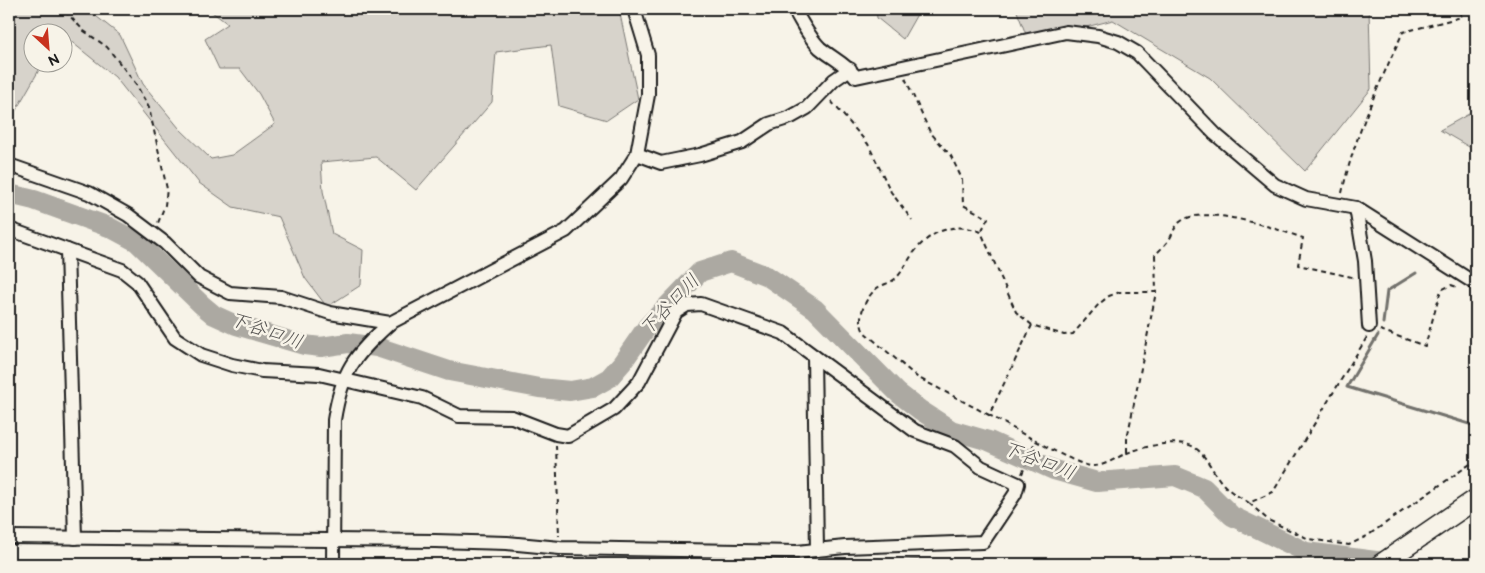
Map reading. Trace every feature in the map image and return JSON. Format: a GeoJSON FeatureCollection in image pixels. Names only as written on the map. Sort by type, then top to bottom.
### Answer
{"type":"FeatureCollection","features":[{"type":"Feature","properties":{"kind":"highway"},"geometry":{"type":"LineString","coordinates":[[1381,564],[1476,499]]}},
{"type":"Feature","properties":{"kind":"street"},"geometry":{"type":"LineString","coordinates":[[333,564],[334,420],[342,381],[363,348],[390,323],[566,231],[621,179],[637,154],[648,95],[648,55],[634,9]]}},
{"type":"Feature","properties":{"kind":"street"},"geometry":{"type":"LineString","coordinates":[[794,9],[803,26],[818,46],[850,69],[856,77],[1066,32],[1098,36],[1118,42],[1137,53],[1215,134],[1275,185],[1306,199],[1356,208],[1476,284]]}},
{"type":"Feature","properties":{"kind":"street"},"geometry":{"type":"LineString","coordinates":[[637,154],[661,164],[700,155],[742,142],[769,124],[792,117],[807,108],[834,80],[850,69]]}},
{"type":"Feature","properties":{"kind":"street"},"geometry":{"type":"LineString","coordinates":[[9,165],[89,193],[128,215],[153,234],[199,277],[230,293],[282,297],[330,313],[390,323]]}},
{"type":"Feature","properties":{"kind":"street"},"geometry":{"type":"LineString","coordinates":[[1356,208],[1365,261],[1365,281],[1370,326]]}},
{"type":"Feature","properties":{"kind":"street"},"geometry":{"type":"LineString","coordinates":[[9,229],[122,270],[137,282],[175,338],[201,354],[232,365],[262,371],[319,374],[342,381],[422,398],[459,416],[512,417],[556,434],[568,436],[614,410],[639,382],[676,312],[687,305],[701,304],[783,333],[915,432],[955,446],[981,467],[1018,484],[1015,494],[983,542],[845,547],[797,552],[560,548],[507,543],[9,537]]}},
{"type":"Feature","properties":{"kind":"street"},"geometry":{"type":"LineString","coordinates":[[67,250],[75,538]]}},
{"type":"Feature","properties":{"kind":"street"},"geometry":{"type":"LineString","coordinates":[[814,356],[817,550]]}},
{"type":"Feature","properties":{"kind":"path"},"geometry":{"type":"LineString","coordinates":[[1339,206],[1347,167],[1374,96],[1403,32],[1462,17],[1458,9]]}},
{"type":"Feature","properties":{"kind":"path"},"geometry":{"type":"LineString","coordinates":[[65,10],[84,31],[107,47],[136,84],[149,108],[167,189],[165,205],[153,234]]}},
{"type":"Feature","properties":{"kind":"path"},"geometry":{"type":"LineString","coordinates":[[900,68],[930,132],[951,156],[962,179],[963,205],[988,218],[981,232]]}},
{"type":"Feature","properties":{"kind":"path"},"geometry":{"type":"LineString","coordinates":[[823,92],[868,144],[891,192],[912,220]]}},
{"type":"Feature","properties":{"kind":"path"},"geometry":{"type":"LineString","coordinates":[[1127,453],[1127,439],[1156,292],[1154,255],[1169,240],[1173,228],[1181,221],[1190,216],[1204,215],[1260,223],[1303,238],[1298,265],[1365,281]]}},
{"type":"Feature","properties":{"kind":"path"},"geometry":{"type":"LineString","coordinates":[[981,232],[959,226],[947,228],[932,235],[919,246],[896,278],[876,289],[859,317],[860,325],[864,332],[917,377],[1073,460],[1090,466],[1100,466],[1127,453],[1156,445],[1176,444],[1193,447],[1209,463],[1226,488],[1249,503],[1268,520],[1309,539],[1348,545],[1367,536],[1476,460]]}},
{"type":"Feature","properties":{"kind":"path"},"geometry":{"type":"LineString","coordinates":[[981,232],[1016,312],[1032,325],[1064,335],[1074,334],[1109,296],[1120,292],[1156,292]]}},
{"type":"Feature","properties":{"kind":"path"},"geometry":{"type":"LineString","coordinates":[[1249,503],[1273,492],[1366,342],[1370,326],[1425,346],[1442,290],[1451,285],[1458,287]]}},
{"type":"Feature","properties":{"kind":"path"},"geometry":{"type":"LineString","coordinates":[[990,415],[1032,325]]}},
{"type":"Feature","properties":{"kind":"path"},"geometry":{"type":"LineString","coordinates":[[556,434],[560,548]]}},
{"type":"Feature","properties":{"kind":"path"},"geometry":{"type":"LineString","coordinates":[[1018,484],[1036,439]]}},
{"type":"Feature","properties":{"kind":"shaded area"},"geometry":{"type":"Polygon","coordinates":[[[9,9],[87,9],[120,35],[143,84],[179,128],[211,159],[232,155],[275,124],[259,94],[240,69],[219,69],[205,39],[228,24],[208,9],[617,9],[620,14],[638,99],[607,120],[559,106],[551,45],[496,52],[492,102],[416,190],[376,157],[321,162],[323,191],[332,234],[363,250],[361,285],[327,307],[305,278],[279,217],[233,207],[199,183],[115,77],[72,42],[72,22],[22,22],[22,72],[38,72],[15,112],[9,111],[9,9]]]}},
{"type":"Feature","properties":{"kind":"shaded area"},"geometry":{"type":"Polygon","coordinates":[[[876,9],[920,9],[903,39],[877,18],[876,9]]]}},
{"type":"Feature","properties":{"kind":"shaded area"},"geometry":{"type":"Polygon","coordinates":[[[1016,9],[1369,9],[1371,89],[1305,171],[1210,78],[1113,20],[1029,42],[1016,9]]]}},
{"type":"Feature","properties":{"kind":"shaded area"},"geometry":{"type":"Polygon","coordinates":[[[1476,110],[1476,151],[1440,130],[1476,110]]]}},
{"type":"Feature","properties":{"kind":"waterway","name":"下谷口川"},"geometry":{"type":"LineString","coordinates":[[9,194],[34,200],[109,227],[137,242],[202,305],[214,315],[236,325],[304,345],[321,347],[348,343],[377,347],[449,371],[539,388],[570,391],[593,387],[609,378],[647,327],[700,272],[731,262],[767,276],[815,309],[898,393],[951,430],[989,441],[1054,470],[1097,482],[1175,476],[1204,488],[1232,516],[1306,552],[1399,564]]}},
{"type":"Feature","properties":{"kind":"waterway"},"geometry":{"type":"LineString","coordinates":[[1383,323],[1387,291],[1416,273]]}},
{"type":"Feature","properties":{"kind":"waterway"},"geometry":{"type":"LineString","coordinates":[[1378,335],[1347,387],[1476,426]]}},
{"type":"Feature","properties":{"kind":"railway"},"geometry":{"type":"LineString","coordinates":[[828,564],[968,561],[1157,564]]}}]}
